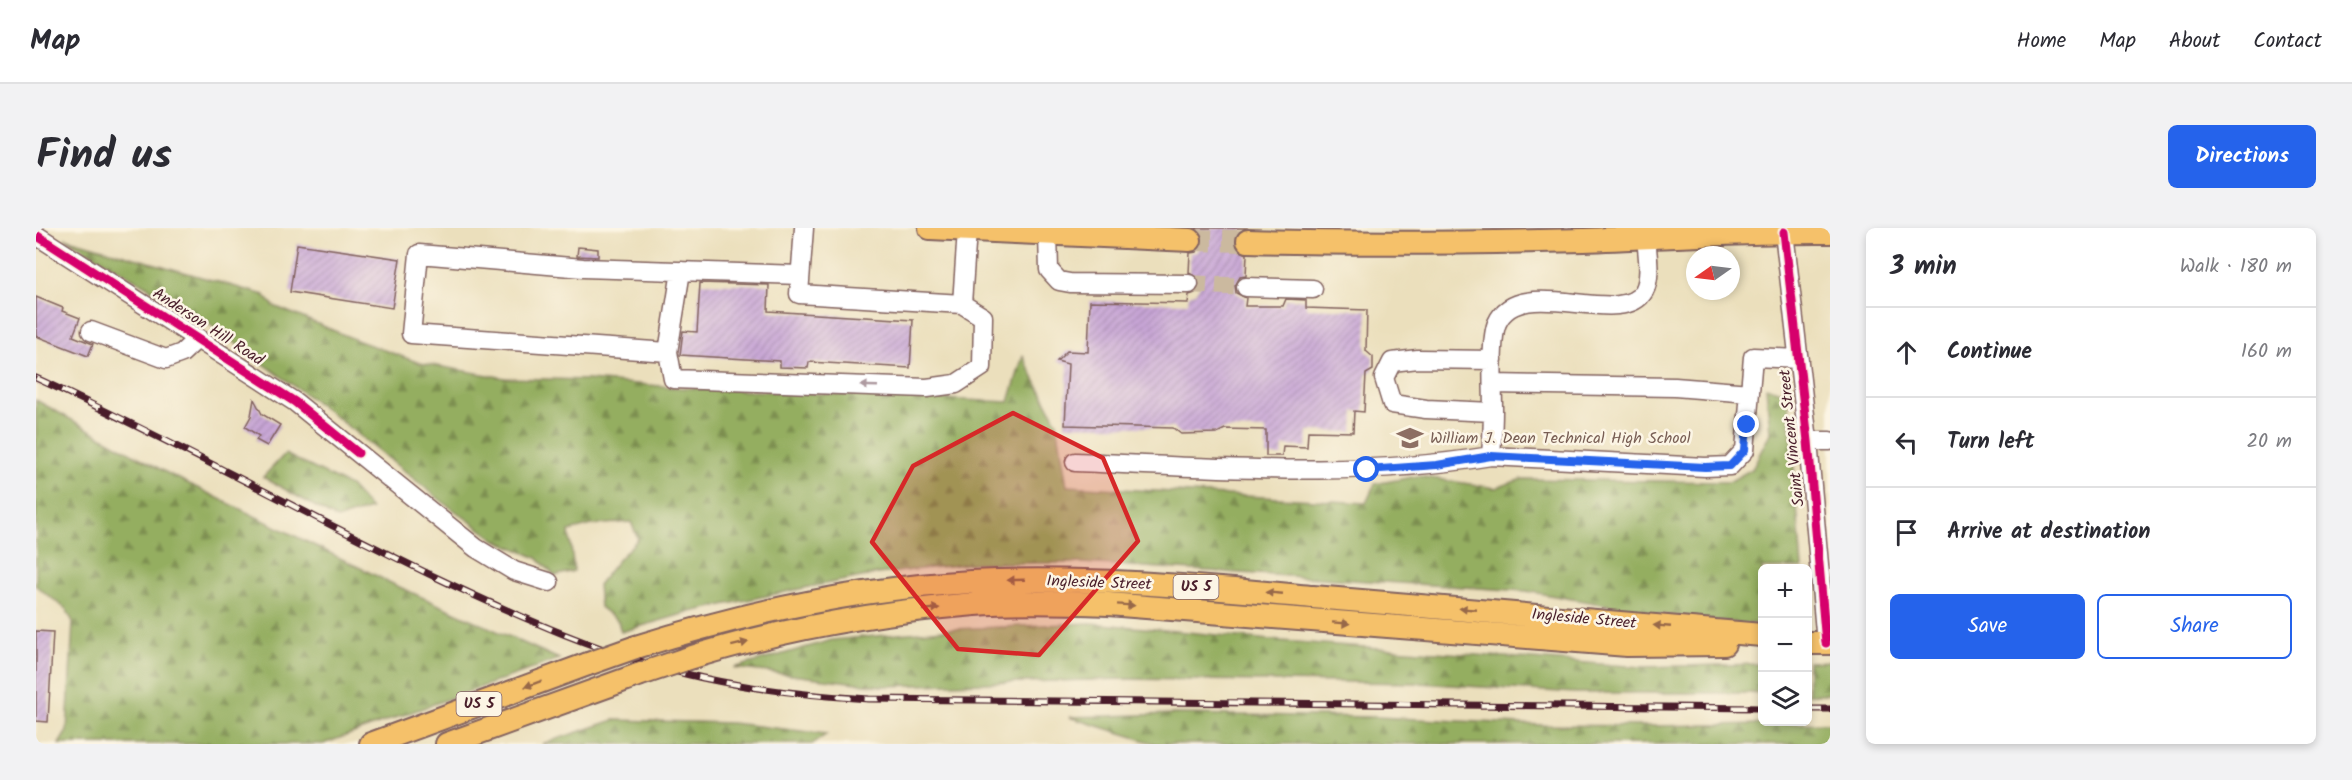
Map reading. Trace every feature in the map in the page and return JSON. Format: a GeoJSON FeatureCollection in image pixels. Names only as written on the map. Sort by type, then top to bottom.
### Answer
{"type":"FeatureCollection","features":[{"type":"Feature","properties":{"kind":"main road"},"geometry":{"type":"LineString","coordinates":[[930,228],[1190,240]]}},
{"type":"Feature","properties":{"kind":"main road"},"geometry":{"type":"LineString","coordinates":[[1248,241],[1359,244],[1646,237],[1795,230],[1830,232]]}},
{"type":"Feature","properties":{"kind":"main road","name":"Ingleside Street"},"geometry":{"type":"LineString","coordinates":[[371,744],[588,664],[698,628],[813,601],[970,582],[1029,580],[1188,586],[1758,635]]}},
{"type":"Feature","properties":{"kind":"main road","name":"Ingleside Street"},"geometry":{"type":"LineString","coordinates":[[447,744],[629,678],[735,645],[842,621],[965,605],[1038,602],[1108,603],[1627,645],[1758,644]]}},
{"type":"Feature","properties":{"kind":"street"},"geometry":{"type":"LineString","coordinates":[[681,271],[668,352],[673,379],[927,388],[956,384],[982,367],[983,317],[962,304],[799,294],[804,228]]}},
{"type":"Feature","properties":{"kind":"street"},"geometry":{"type":"LineString","coordinates":[[962,304],[967,230]]}},
{"type":"Feature","properties":{"kind":"street","name":"Saint Vincent Street"},"geometry":{"type":"LineString","coordinates":[[1795,230],[1799,359],[1809,441],[1818,642]]}},
{"type":"Feature","properties":{"kind":"street"},"geometry":{"type":"LineString","coordinates":[[1034,232],[1049,270],[1059,281],[1189,284]]}},
{"type":"Feature","properties":{"kind":"street","name":"Anderson Hill Road"},"geometry":{"type":"LineString","coordinates":[[36,235],[295,402],[476,548],[514,571],[549,582]]}},
{"type":"Feature","properties":{"kind":"street"},"geometry":{"type":"LineString","coordinates":[[1491,456],[1493,360],[1497,323],[1509,309],[1535,300],[1611,306],[1631,303],[1644,292],[1648,276],[1646,237]]}},
{"type":"Feature","properties":{"kind":"street"},"geometry":{"type":"LineString","coordinates":[[668,352],[411,334],[419,254],[583,268],[800,276]]}},
{"type":"Feature","properties":{"kind":"street"},"geometry":{"type":"LineString","coordinates":[[1246,287],[1313,289]]}},
{"type":"Feature","properties":{"kind":"street"},"geometry":{"type":"LineString","coordinates":[[91,331],[166,359],[182,353],[198,338]]}},
{"type":"Feature","properties":{"kind":"street"},"geometry":{"type":"LineString","coordinates":[[1075,462],[1367,470],[1437,465],[1491,456],[1705,467],[1730,466],[1745,450],[1753,357],[1799,359]]}},
{"type":"Feature","properties":{"kind":"street"},"geometry":{"type":"LineString","coordinates":[[1493,360],[1418,359],[1392,362],[1384,378],[1392,404],[1426,409],[1493,412]]}},
{"type":"Feature","properties":{"kind":"street"},"geometry":{"type":"LineString","coordinates":[[1493,384],[1675,387],[1750,393]]}},
{"type":"Feature","properties":{"kind":"street"},"geometry":{"type":"LineString","coordinates":[[1809,441],[1830,441]]}},
{"type":"Feature","properties":{"kind":"highlighted area"},"geometry":{"type":"Polygon","coordinates":[[[1013,413],[1103,458],[1138,541],[1039,655],[958,649],[872,542],[913,466],[1013,413]]]}},
{"type":"Feature","properties":{"kind":"green space"},"geometry":{"type":"Polygon","coordinates":[[[65,238],[264,295],[274,306],[420,363],[505,378],[588,380],[685,388],[1009,402],[1023,356],[1057,423],[1067,486],[1366,503],[1375,484],[1418,476],[1495,488],[1522,479],[1729,482],[1752,469],[1770,433],[1766,387],[1788,394],[1802,564],[1758,564],[1758,623],[1746,624],[1659,614],[1526,591],[1081,563],[975,563],[877,574],[804,588],[690,612],[621,632],[618,621],[600,607],[598,585],[638,539],[631,522],[592,525],[569,531],[574,571],[555,576],[537,558],[496,540],[443,502],[331,413],[205,321],[65,238]]]}},
{"type":"Feature","properties":{"kind":"green space"},"geometry":{"type":"Polygon","coordinates":[[[36,400],[169,474],[395,585],[559,659],[323,744],[59,744],[67,731],[73,622],[66,609],[36,586],[36,400]]]}},
{"type":"Feature","properties":{"kind":"green space"},"geometry":{"type":"Polygon","coordinates":[[[285,454],[350,486],[371,509],[337,519],[263,477],[285,454]]]}},
{"type":"Feature","properties":{"kind":"green space"},"geometry":{"type":"Polygon","coordinates":[[[1091,623],[1281,641],[1642,667],[1758,664],[1758,693],[1575,693],[1420,683],[1125,679],[882,686],[734,668],[832,640],[954,629],[1091,623]]]}},
{"type":"Feature","properties":{"kind":"green space"},"geometry":{"type":"Polygon","coordinates":[[[1830,661],[1830,694],[1812,694],[1812,662],[1830,661]]]}},
{"type":"Feature","properties":{"kind":"green space"},"geometry":{"type":"Polygon","coordinates":[[[1175,714],[1376,717],[1542,725],[1650,726],[1812,726],[1812,723],[1830,723],[1830,744],[1156,744],[1069,717],[1175,714]]]}},
{"type":"Feature","properties":{"kind":"green space"},"geometry":{"type":"Polygon","coordinates":[[[614,720],[732,723],[827,734],[812,744],[542,744],[614,720]]]}},
{"type":"Feature","properties":{"kind":"building"},"geometry":{"type":"Polygon","coordinates":[[[1196,228],[1246,228],[1237,234],[1235,241],[1237,248],[1247,254],[1246,276],[1240,277],[1235,286],[1236,293],[1246,298],[1245,306],[1283,306],[1286,299],[1306,300],[1306,308],[1367,310],[1366,351],[1373,357],[1373,370],[1366,374],[1364,412],[1354,411],[1353,432],[1308,431],[1307,447],[1283,446],[1282,456],[1266,456],[1266,430],[1225,429],[1217,433],[1181,434],[1173,428],[1065,425],[1068,364],[1057,361],[1067,351],[1088,352],[1090,301],[1188,303],[1189,295],[1195,293],[1200,285],[1198,278],[1189,273],[1190,253],[1197,252],[1203,241],[1202,233],[1196,228]]]}},
{"type":"Feature","properties":{"kind":"building"},"geometry":{"type":"Polygon","coordinates":[[[297,244],[400,259],[392,308],[290,292],[297,244]]]}},
{"type":"Feature","properties":{"kind":"building"},"geometry":{"type":"Polygon","coordinates":[[[578,247],[598,249],[598,257],[577,256],[578,247]]]}},
{"type":"Feature","properties":{"kind":"building"},"geometry":{"type":"Polygon","coordinates":[[[700,283],[769,285],[768,311],[913,320],[910,368],[809,362],[808,368],[780,367],[780,361],[680,355],[683,331],[697,332],[700,283]]]}},
{"type":"Feature","properties":{"kind":"building"},"geometry":{"type":"Polygon","coordinates":[[[36,297],[80,318],[73,336],[93,344],[88,356],[36,336],[36,297]]]}},
{"type":"Feature","properties":{"kind":"building"},"geometry":{"type":"Polygon","coordinates":[[[254,399],[262,414],[280,425],[267,446],[256,440],[259,436],[245,427],[251,416],[254,399]]]}},
{"type":"Feature","properties":{"kind":"building"},"geometry":{"type":"Polygon","coordinates":[[[36,631],[53,632],[48,722],[36,721],[36,631]]]}},
{"type":"Feature","properties":{"kind":"tunnel"},"geometry":{"type":"LineString","coordinates":[[1190,240],[1248,241]]}},
{"type":"Feature","properties":{"kind":"tunnel"},"geometry":{"type":"LineString","coordinates":[[1189,284],[1246,287]]}},
{"type":"Feature","properties":{"kind":"railway"},"geometry":{"type":"LineString","coordinates":[[36,378],[495,605],[563,634],[632,659],[703,678],[744,686],[869,699],[1758,708]]}},
{"type":"Feature","properties":{"kind":"railway"},"geometry":{"type":"LineString","coordinates":[[1812,709],[1830,709]]}},
{"type":"Feature","properties":{"kind":"cycle path"},"geometry":{"type":"LineString","coordinates":[[1784,232],[1808,441],[1826,643]]}},
{"type":"Feature","properties":{"kind":"cycle path"},"geometry":{"type":"LineString","coordinates":[[36,235],[295,402],[358,453]]}},
{"type":"Feature","properties":{"kind":"place","name":"William J. Dean Technical High School"},"geometry":{"type":"Point","coordinates":[1410,438]}},
{"type":"Feature","properties":{"kind":"route"},"geometry":{"type":"LineString","coordinates":[[1367,470],[1437,465],[1491,456],[1705,467],[1730,466],[1745,450],[1747,425]]}}]}
